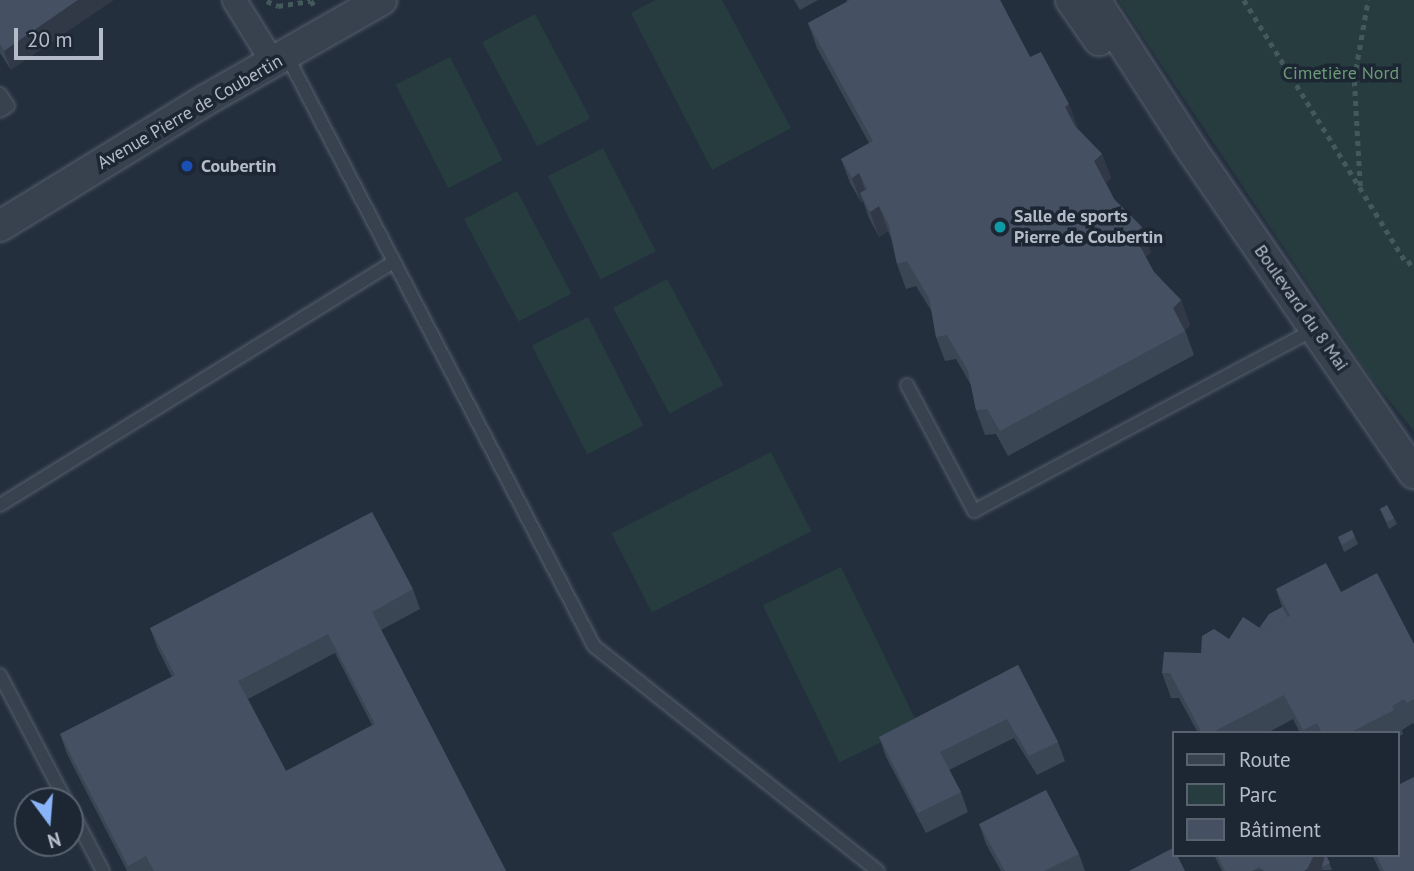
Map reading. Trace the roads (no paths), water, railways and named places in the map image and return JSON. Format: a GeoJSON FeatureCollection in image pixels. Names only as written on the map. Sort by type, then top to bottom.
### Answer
{"type":"FeatureCollection","features":[{"type":"Feature","properties":{"kind":"street"},"geometry":{"type":"LineString","coordinates":[[234,0],[280,60]]}},
{"type":"Feature","properties":{"kind":"street","name":"Avenue Pierre de Coubertin"},"geometry":{"type":"LineString","coordinates":[[0,226],[381,0]]}},
{"type":"Feature","properties":{"kind":"street","name":"Boulevard du 8 Mai"},"geometry":{"type":"LineString","coordinates":[[1071,0],[1130,82],[1188,144]]}},
{"type":"Feature","properties":{"kind":"street","name":"Boulevard du 8 Mai"},"geometry":{"type":"LineString","coordinates":[[1095,0],[1188,144],[1414,473]]}},
{"type":"Feature","properties":{"kind":"lane"},"geometry":{"type":"LineString","coordinates":[[280,60],[394,262],[594,646],[878,871]]}},
{"type":"Feature","properties":{"kind":"lane"},"geometry":{"type":"LineString","coordinates":[[0,94],[8,106],[0,111]]}},
{"type":"Feature","properties":{"kind":"lane"},"geometry":{"type":"LineString","coordinates":[[0,505],[394,262]]}},
{"type":"Feature","properties":{"kind":"lane"},"geometry":{"type":"LineString","coordinates":[[907,385],[974,511],[1315,329]]}},
{"type":"Feature","properties":{"kind":"lane"},"geometry":{"type":"LineString","coordinates":[[0,675],[59,787]]}},
{"type":"Feature","properties":{"kind":"lane"},"geometry":{"type":"LineString","coordinates":[[84,835],[103,871]]}},
{"type":"Feature","properties":{"kind":"place","name":"Coubertin"},"geometry":{"type":"Point","coordinates":[187,166]}},
{"type":"Feature","properties":{"kind":"place","name":"Salle de sports Pierre de Coubertin"},"geometry":{"type":"Point","coordinates":[1000,227]}},
{"type":"Feature","properties":{"kind":"park label","name":"Cimetière Nord"},"geometry":{"type":"Point","coordinates":[1341,73]}}]}
